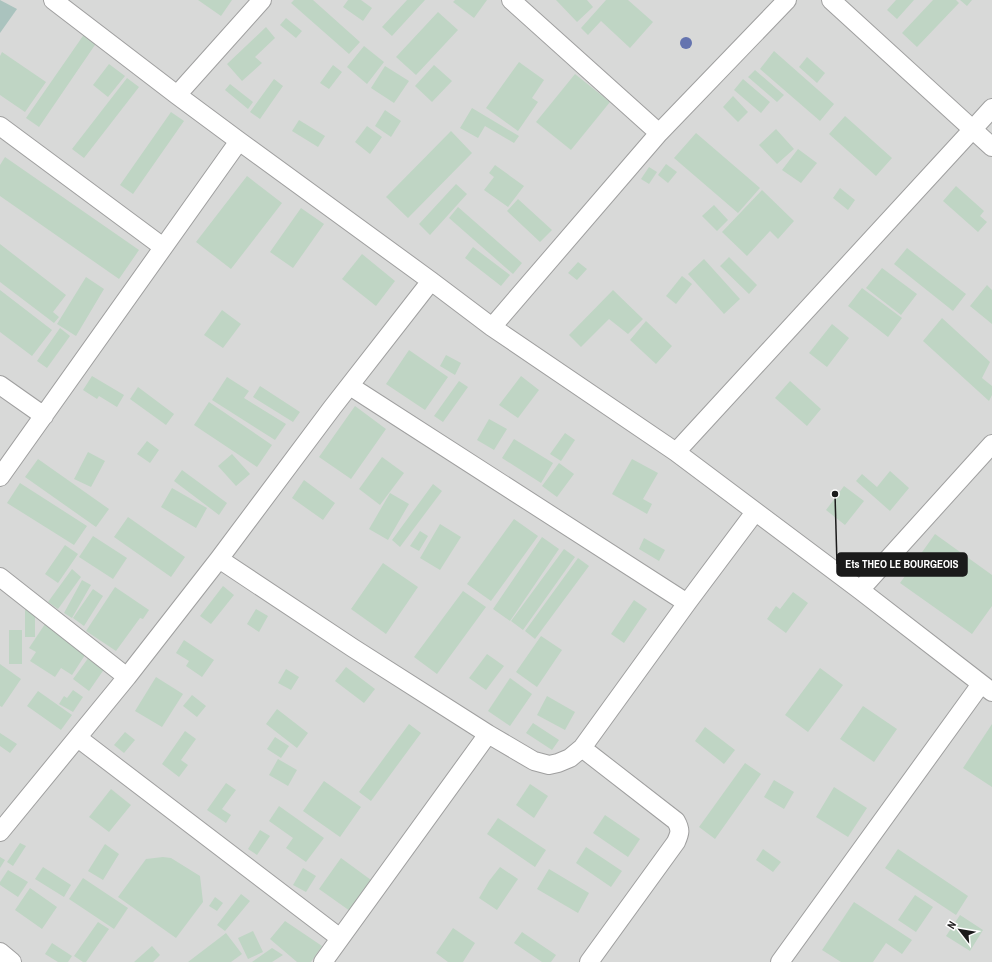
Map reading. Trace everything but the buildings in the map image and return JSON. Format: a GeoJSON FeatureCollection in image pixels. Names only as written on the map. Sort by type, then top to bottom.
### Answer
{"type":"FeatureCollection","features":[{"type":"Feature","properties":{"kind":"street"},"geometry":{"type":"LineString","coordinates":[[53,0],[238,142],[431,281],[492,327],[676,452],[860,590],[987,688],[780,962]]}},
{"type":"Feature","properties":{"kind":"street"},"geometry":{"type":"LineString","coordinates":[[176,95],[262,0]]}},
{"type":"Feature","properties":{"kind":"street"},"geometry":{"type":"LineString","coordinates":[[510,0],[659,132]]}},
{"type":"Feature","properties":{"kind":"street"},"geometry":{"type":"LineString","coordinates":[[492,327],[659,132],[787,0]]}},
{"type":"Feature","properties":{"kind":"street"},"geometry":{"type":"LineString","coordinates":[[831,0],[992,147]]}},
{"type":"Feature","properties":{"kind":"street"},"geometry":{"type":"LineString","coordinates":[[676,452],[992,108]]}},
{"type":"Feature","properties":{"kind":"street"},"geometry":{"type":"LineString","coordinates":[[0,126],[163,247]]}},
{"type":"Feature","properties":{"kind":"street"},"geometry":{"type":"LineString","coordinates":[[0,477],[238,142]]}},
{"type":"Feature","properties":{"kind":"street"},"geometry":{"type":"LineString","coordinates":[[0,832],[127,677],[431,281]]}},
{"type":"Feature","properties":{"kind":"street"},"geometry":{"type":"LineString","coordinates":[[0,385],[44,416]]}},
{"type":"Feature","properties":{"kind":"street"},"geometry":{"type":"LineString","coordinates":[[350,386],[687,603]]}},
{"type":"Feature","properties":{"kind":"street"},"geometry":{"type":"LineString","coordinates":[[860,590],[991,446]]}},
{"type":"Feature","properties":{"kind":"street"},"geometry":{"type":"LineString","coordinates":[[219,559],[353,648],[488,734],[534,761],[549,765],[570,758],[582,748],[755,512]]}},
{"type":"Feature","properties":{"kind":"street"},"geometry":{"type":"LineString","coordinates":[[0,577],[127,677]]}},
{"type":"Feature","properties":{"kind":"street"},"geometry":{"type":"LineString","coordinates":[[323,962],[488,734]]}},
{"type":"Feature","properties":{"kind":"street"},"geometry":{"type":"LineString","coordinates":[[78,738],[340,938]]}},
{"type":"Feature","properties":{"kind":"street"},"geometry":{"type":"LineString","coordinates":[[582,748],[676,821],[680,834],[676,842],[589,962]]}},
{"type":"Feature","properties":{"kind":"street"},"geometry":{"type":"LineString","coordinates":[[0,952],[12,962]]}},
{"type":"Feature","properties":{"kind":"shaded area"},"geometry":{"type":"Polygon","coordinates":[[[0,0],[992,0],[992,962],[0,962],[0,0]]]}},
{"type":"Feature","properties":{"kind":"shaded area"},"geometry":{"type":"Polygon","coordinates":[[[0,0],[17,9],[0,33],[0,0]]]}},
{"type":"Feature","properties":{"kind":"place","name":"Ets THEO LE BOURGEOIS"},"geometry":{"type":"Point","coordinates":[835,494]}}]}
